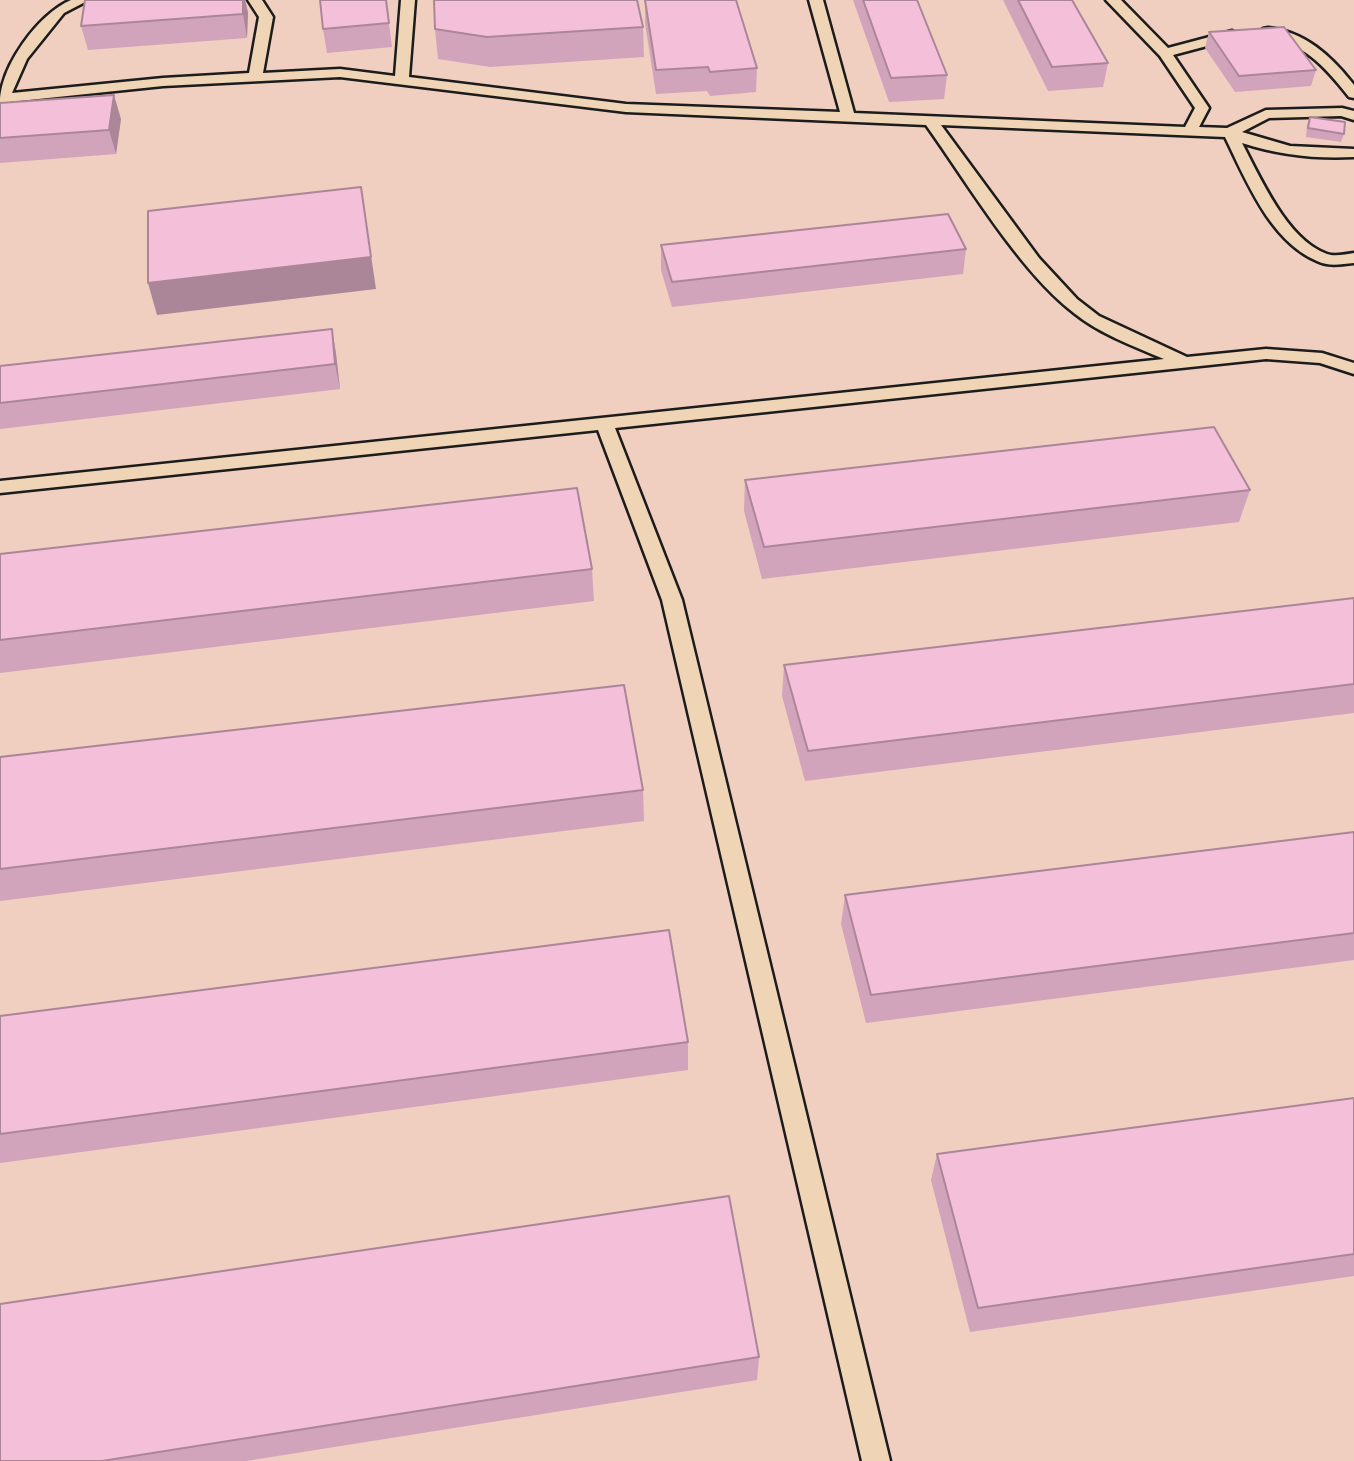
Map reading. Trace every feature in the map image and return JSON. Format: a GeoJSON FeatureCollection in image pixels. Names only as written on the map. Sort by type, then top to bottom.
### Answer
{"type":"FeatureCollection","features":[{"type":"Feature","properties":{"kind":"lane"},"geometry":{"type":"LineString","coordinates":[[1,99],[20,58],[59,10],[82,0]]}},
{"type":"Feature","properties":{"kind":"lane"},"geometry":{"type":"LineString","coordinates":[[255,0],[266,17],[255,78]]}},
{"type":"Feature","properties":{"kind":"lane"},"geometry":{"type":"LineString","coordinates":[[402,80],[408,0]]}},
{"type":"Feature","properties":{"kind":"lane"},"geometry":{"type":"LineString","coordinates":[[816,0],[848,117]]}},
{"type":"Feature","properties":{"kind":"lane"},"geometry":{"type":"LineString","coordinates":[[1113,0],[1165,53],[1202,108],[1190,131]]}},
{"type":"Feature","properties":{"kind":"lane"},"geometry":{"type":"LineString","coordinates":[[1165,53],[1228,35],[1275,31],[1312,49],[1354,94]]}},
{"type":"Feature","properties":{"kind":"lane"},"geometry":{"type":"LineString","coordinates":[[1,99],[163,82],[340,73],[626,107],[1230,132],[1265,148],[1319,155],[1354,153]]}},
{"type":"Feature","properties":{"kind":"lane"},"geometry":{"type":"LineString","coordinates":[[1230,132],[1265,114],[1342,112],[1354,116]]}},
{"type":"Feature","properties":{"kind":"lane"},"geometry":{"type":"LineString","coordinates":[[930,120],[1026,249],[1072,304],[1131,339],[1182,361]]}},
{"type":"Feature","properties":{"kind":"lane"},"geometry":{"type":"LineString","coordinates":[[1230,132],[1264,197],[1293,237],[1323,259],[1354,258]]}},
{"type":"Feature","properties":{"kind":"lane"},"geometry":{"type":"LineString","coordinates":[[0,487],[1182,361],[1266,354],[1322,358],[1354,369]]}},
{"type":"Feature","properties":{"kind":"lane"},"geometry":{"type":"LineString","coordinates":[[604,423],[672,600],[876,1461]]}},
{"type":"Feature","properties":{"kind":"shaded area"},"geometry":{"type":"Polygon","coordinates":[[[0,0],[1354,0],[1354,1461],[0,1461],[0,0]]]}},
{"type":"Feature","properties":{"kind":"building"},"geometry":{"type":"Polygon","coordinates":[[[85,0],[243,0],[243,14],[81,26],[85,0]]]}},
{"type":"Feature","properties":{"kind":"building"},"geometry":{"type":"Polygon","coordinates":[[[320,0],[386,0],[389,23],[323,29],[320,0]]]}},
{"type":"Feature","properties":{"kind":"building"},"geometry":{"type":"Polygon","coordinates":[[[434,0],[637,0],[643,27],[487,37],[435,29],[434,0]]]}},
{"type":"Feature","properties":{"kind":"building"},"geometry":{"type":"Polygon","coordinates":[[[645,0],[736,0],[757,68],[710,72],[708,67],[656,70],[645,0]]]}},
{"type":"Feature","properties":{"kind":"building"},"geometry":{"type":"Polygon","coordinates":[[[863,0],[917,0],[947,75],[891,78],[863,0]]]}},
{"type":"Feature","properties":{"kind":"building"},"geometry":{"type":"Polygon","coordinates":[[[1018,0],[1072,0],[1108,63],[1052,67],[1018,0]]]}},
{"type":"Feature","properties":{"kind":"building"},"geometry":{"type":"Polygon","coordinates":[[[1284,27],[1316,70],[1239,76],[1209,32],[1284,27]]]}},
{"type":"Feature","properties":{"kind":"building"},"geometry":{"type":"Polygon","coordinates":[[[114,95],[109,130],[0,138],[0,103],[114,95]]]}},
{"type":"Feature","properties":{"kind":"building"},"geometry":{"type":"Polygon","coordinates":[[[1310,117],[1345,122],[1344,134],[1308,128],[1310,117]]]}},
{"type":"Feature","properties":{"kind":"building"},"geometry":{"type":"Polygon","coordinates":[[[361,187],[371,257],[148,283],[148,211],[361,187]]]}},
{"type":"Feature","properties":{"kind":"building"},"geometry":{"type":"Polygon","coordinates":[[[948,214],[966,249],[672,282],[661,245],[948,214]]]}},
{"type":"Feature","properties":{"kind":"building"},"geometry":{"type":"Polygon","coordinates":[[[332,329],[335,364],[0,403],[0,366],[332,329]]]}},
{"type":"Feature","properties":{"kind":"building"},"geometry":{"type":"Polygon","coordinates":[[[1214,427],[1250,490],[764,547],[745,480],[1214,427]]]}},
{"type":"Feature","properties":{"kind":"building"},"geometry":{"type":"Polygon","coordinates":[[[577,488],[592,569],[0,640],[0,554],[577,488]]]}},
{"type":"Feature","properties":{"kind":"building"},"geometry":{"type":"Polygon","coordinates":[[[1354,598],[1354,684],[808,751],[784,665],[1354,598]]]}},
{"type":"Feature","properties":{"kind":"building"},"geometry":{"type":"Polygon","coordinates":[[[624,685],[643,790],[0,869],[0,757],[624,685]]]}},
{"type":"Feature","properties":{"kind":"building"},"geometry":{"type":"Polygon","coordinates":[[[1354,832],[1354,933],[871,995],[845,895],[1354,832]]]}},
{"type":"Feature","properties":{"kind":"building"},"geometry":{"type":"Polygon","coordinates":[[[669,930],[688,1042],[0,1134],[0,1016],[669,930]]]}},
{"type":"Feature","properties":{"kind":"building"},"geometry":{"type":"Polygon","coordinates":[[[1354,1098],[1354,1254],[978,1308],[937,1154],[1354,1098]]]}},
{"type":"Feature","properties":{"kind":"building"},"geometry":{"type":"Polygon","coordinates":[[[729,1196],[759,1357],[102,1461],[0,1461],[0,1304],[729,1196]]]}}]}
